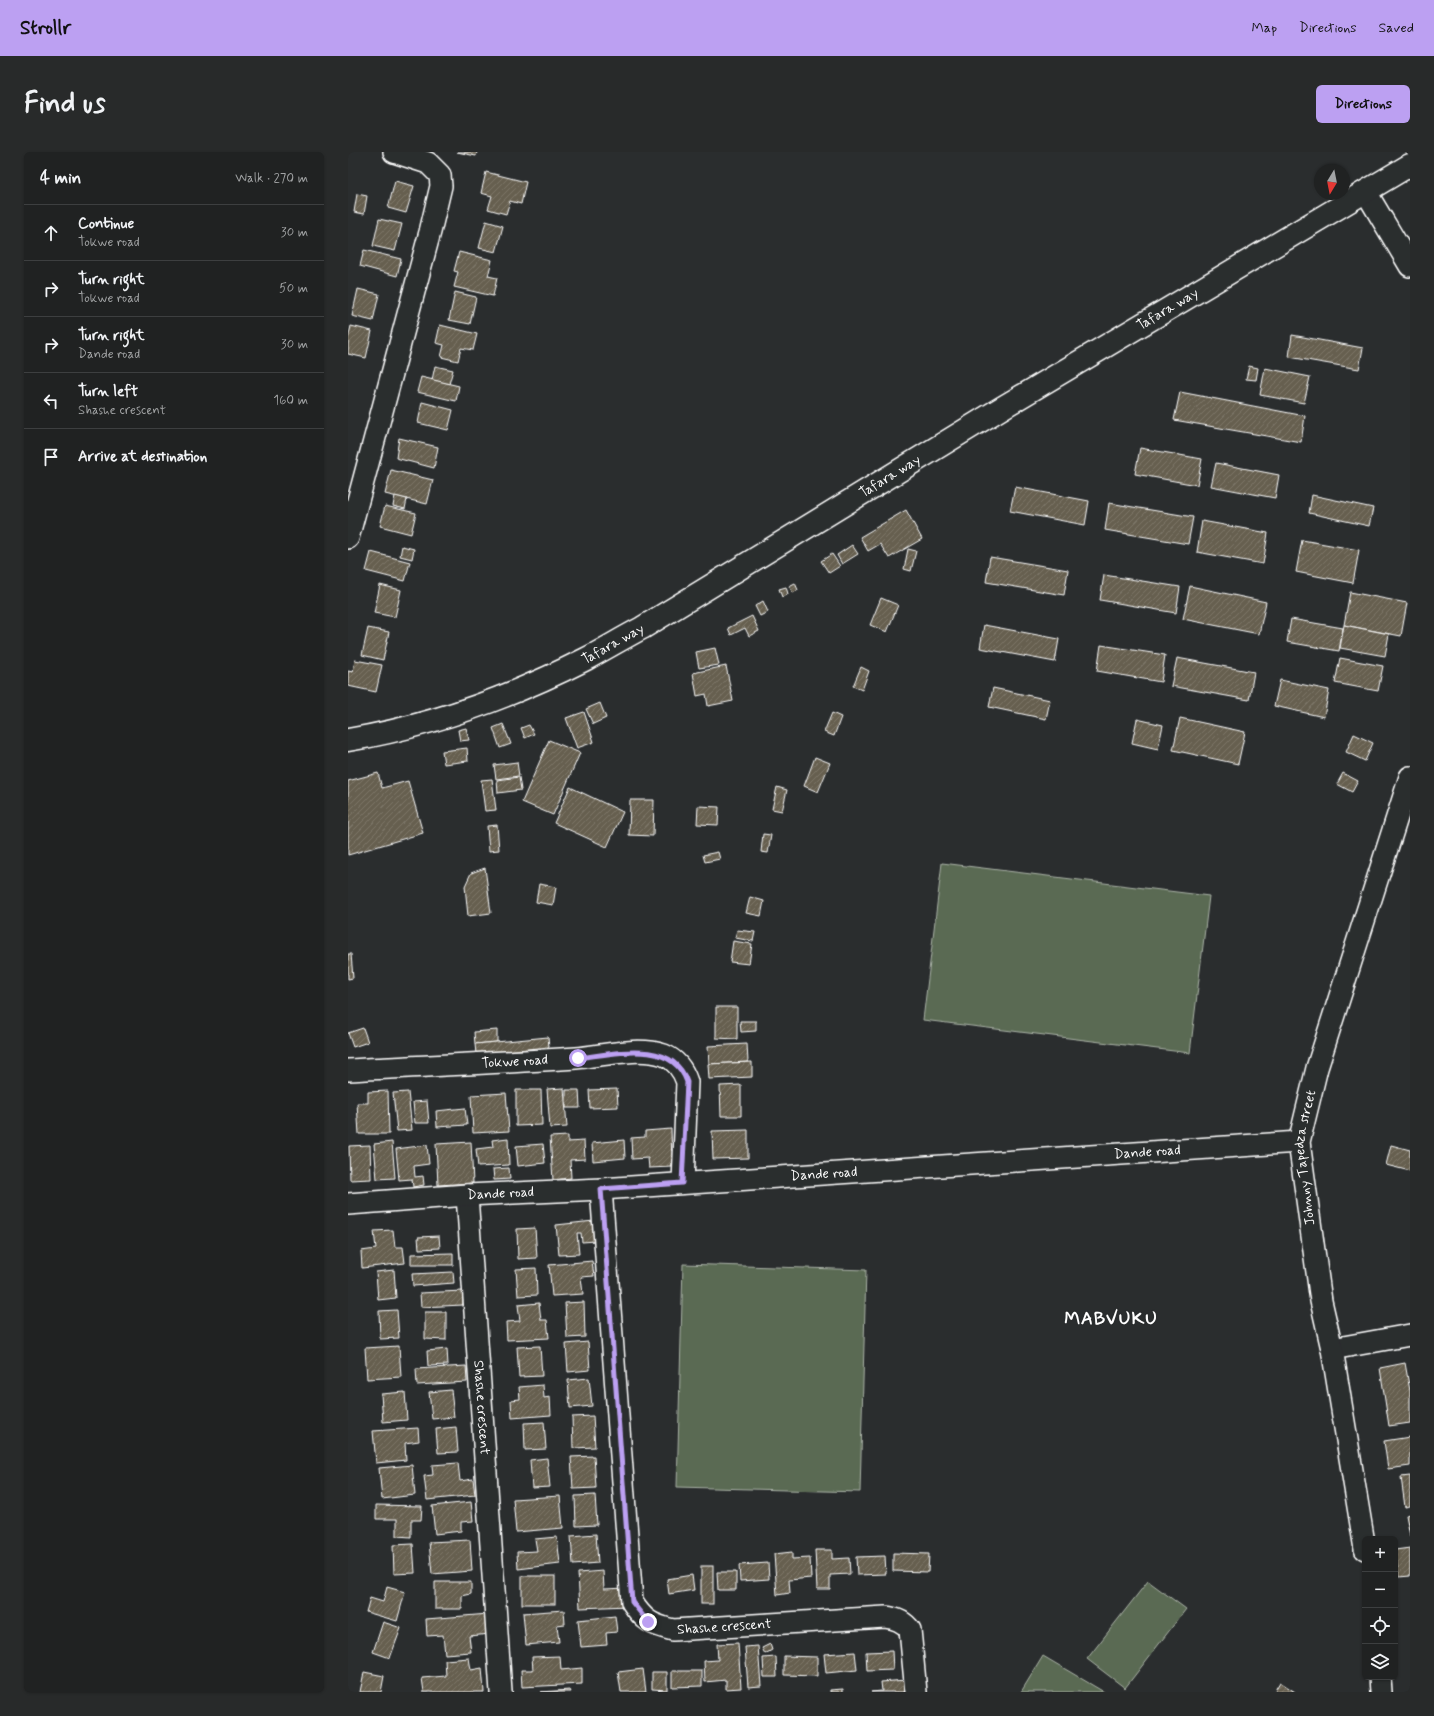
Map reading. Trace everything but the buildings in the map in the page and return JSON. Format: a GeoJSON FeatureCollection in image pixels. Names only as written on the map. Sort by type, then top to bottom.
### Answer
{"type":"FeatureCollection","features":[{"type":"Feature","properties":{"kind":"street"},"geometry":{"type":"LineString","coordinates":[[348,538],[441,186],[440,174],[434,167],[428,163],[394,152]]}},
{"type":"Feature","properties":{"kind":"street","name":"Tafara way"},"geometry":{"type":"LineString","coordinates":[[348,740],[389,733],[440,719],[541,681],[586,659],[642,628],[1000,409],[1410,165]]}},
{"type":"Feature","properties":{"kind":"street"},"geometry":{"type":"LineString","coordinates":[[1366,192],[1410,266]]}},
{"type":"Feature","properties":{"kind":"street","name":"Johnny Tapedza street"},"geometry":{"type":"LineString","coordinates":[[1363,1536],[1332,1349],[1321,1301],[1299,1142],[1317,1068],[1405,811],[1410,777]]}},
{"type":"Feature","properties":{"kind":"street","name":"Tokwe road"},"geometry":{"type":"LineString","coordinates":[[348,1070],[578,1058],[628,1052],[646,1052],[664,1055],[676,1063],[681,1069],[687,1082],[682,1183]]}},
{"type":"Feature","properties":{"kind":"street","name":"Dande road"},"geometry":{"type":"LineString","coordinates":[[348,1204],[467,1195],[601,1189],[1299,1142]]}},
{"type":"Feature","properties":{"kind":"street","name":"Shashe crescent"},"geometry":{"type":"LineString","coordinates":[[601,1189],[632,1602],[648,1622],[673,1630],[885,1617],[893,1618],[906,1624],[910,1630],[916,1692]]}},
{"type":"Feature","properties":{"kind":"street","name":"Shashe crescent"},"geometry":{"type":"LineString","coordinates":[[467,1195],[501,1692]]}},
{"type":"Feature","properties":{"kind":"street"},"geometry":{"type":"LineString","coordinates":[[1332,1349],[1410,1334]]}},
{"type":"Feature","properties":{"kind":"street"},"geometry":{"type":"LineString","coordinates":[[1380,1680],[1381,1692]]}},
{"type":"Feature","properties":{"kind":"green space"},"geometry":{"type":"Polygon","coordinates":[[[942,863],[1209,896],[1190,1053],[923,1020],[942,863]]]}},
{"type":"Feature","properties":{"kind":"green space"},"geometry":{"type":"Polygon","coordinates":[[[683,1264],[866,1270],[860,1492],[677,1487],[683,1264]]]}},
{"type":"Feature","properties":{"kind":"green space"},"geometry":{"type":"Polygon","coordinates":[[[1148,1581],[1186,1609],[1125,1688],[1087,1659],[1148,1581]]]}},
{"type":"Feature","properties":{"kind":"green space"},"geometry":{"type":"Polygon","coordinates":[[[1043,1656],[1104,1692],[1021,1692],[1043,1656]]]}},
{"type":"Feature","properties":{"kind":"district","name":"MABVUKU"},"geometry":{"type":"Point","coordinates":[1111,1319]}},
{"type":"Feature","properties":{"kind":"route"},"geometry":{"type":"LineString","coordinates":[[578,1058],[628,1052],[655,1053],[664,1055],[676,1063],[684,1074],[687,1082],[682,1183],[601,1189],[632,1602],[648,1622]]}}]}
